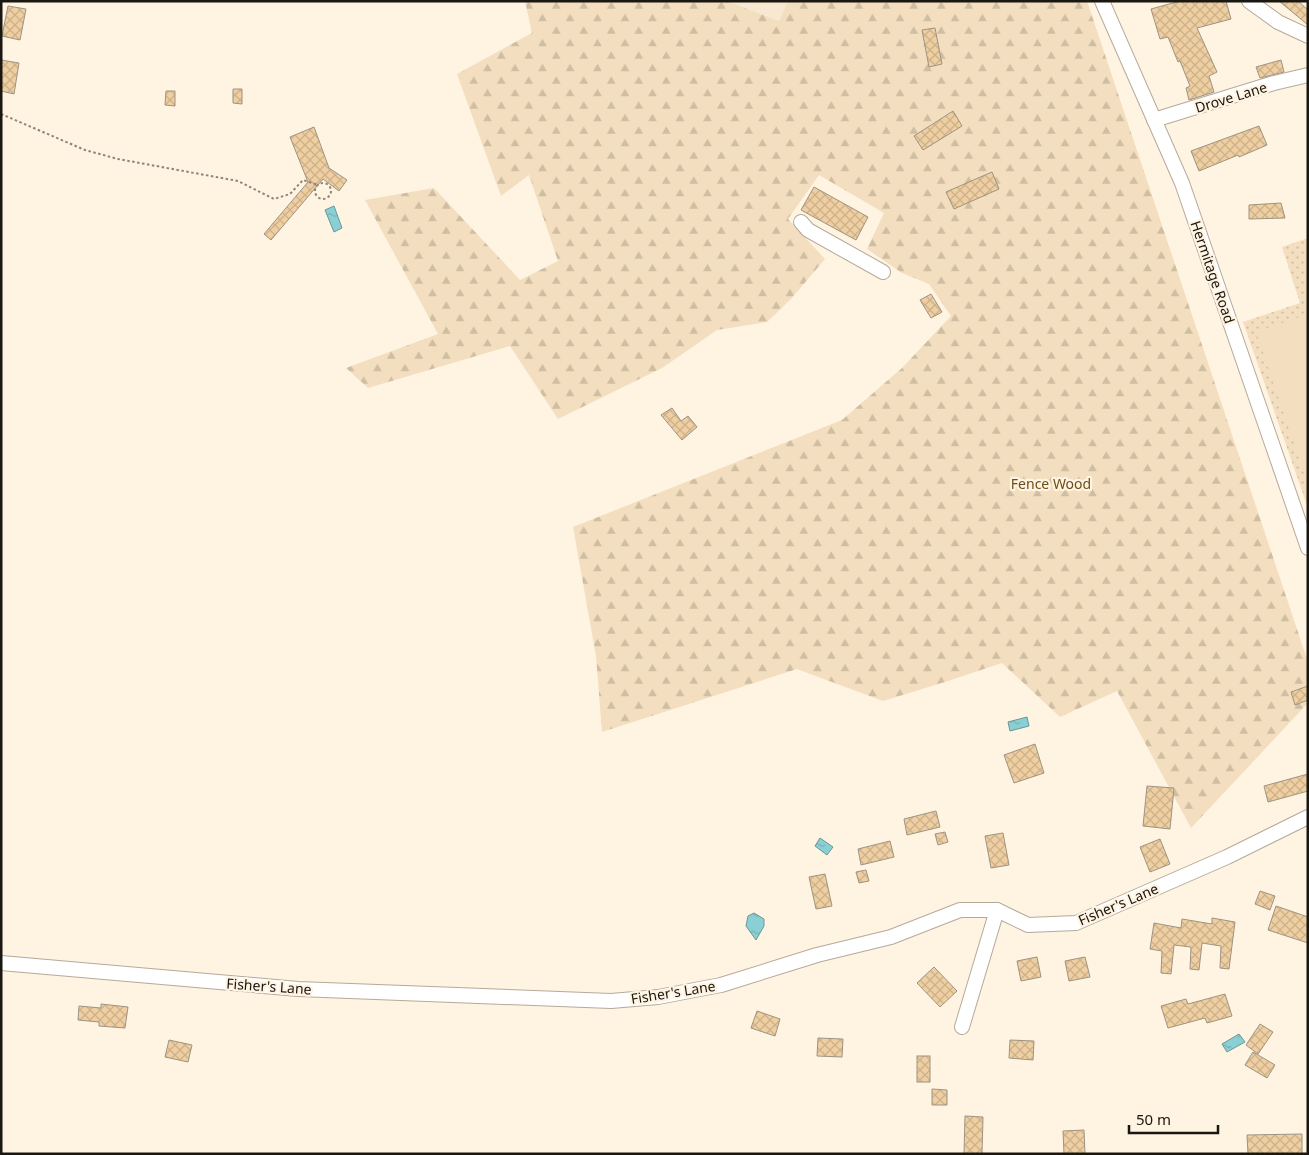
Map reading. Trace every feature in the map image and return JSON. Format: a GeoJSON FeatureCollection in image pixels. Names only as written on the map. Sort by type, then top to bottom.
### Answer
{"type":"FeatureCollection","features":[{"type":"Feature","properties":{"kind":"street","name":"Hermitage Road"},"geometry":{"type":"LineString","coordinates":[[1102,1],[1182,183],[1308,548]]}},
{"type":"Feature","properties":{"kind":"street"},"geometry":{"type":"LineString","coordinates":[[1249,1],[1278,22],[1308,36]]}},
{"type":"Feature","properties":{"kind":"street","name":"Drove Lane"},"geometry":{"type":"LineString","coordinates":[[1154,120],[1274,83],[1308,75]]}},
{"type":"Feature","properties":{"kind":"street"},"geometry":{"type":"LineString","coordinates":[[800,222],[808,230],[883,272]]}},
{"type":"Feature","properties":{"kind":"street","name":"Fisher's Lane"},"geometry":{"type":"LineString","coordinates":[[1,964],[298,989],[610,1001],[658,997],[721,985],[817,955],[891,937],[960,910],[996,910],[1028,925],[1076,923],[1227,857],[1308,817]]}},
{"type":"Feature","properties":{"kind":"street"},"geometry":{"type":"LineString","coordinates":[[962,1027],[996,910]]}},
{"type":"Feature","properties":{"kind":"path"},"geometry":{"type":"LineString","coordinates":[[1,114],[85,150],[118,159],[238,181],[274,199],[290,194],[303,180],[318,185],[322,183],[328,185],[331,192],[328,197],[324,199],[317,197],[315,192],[318,185]]}},
{"type":"Feature","properties":{"kind":"shaded area"},"geometry":{"type":"Polygon","coordinates":[[[727,1],[788,1],[779,21],[727,1]]]}},
{"type":"Feature","properties":{"kind":"green space","name":"Fence Wood"},"geometry":{"type":"Polygon","coordinates":[[[525,1],[727,1],[779,21],[788,1],[1087,1],[1308,662],[1308,703],[1191,828],[1117,691],[1060,717],[1002,663],[883,701],[797,669],[602,732],[596,656],[573,527],[842,420],[902,368],[951,316],[929,284],[902,273],[867,249],[884,213],[819,175],[788,219],[825,259],[791,299],[767,322],[717,330],[662,368],[558,419],[510,346],[368,388],[346,368],[438,334],[365,200],[434,188],[520,280],[558,261],[529,175],[501,196],[457,74],[532,33],[525,1]]]}},
{"type":"Feature","properties":{"kind":"green space"},"geometry":{"type":"Polygon","coordinates":[[[1308,238],[1308,508],[1243,322],[1300,303],[1282,247],[1308,238]]]}},
{"type":"Feature","properties":{"kind":"green space"},"geometry":{"type":"Polygon","coordinates":[[[1308,314],[1308,485],[1256,332],[1308,314]]]}},
{"type":"Feature","properties":{"kind":"water"},"geometry":{"type":"Polygon","coordinates":[[[334,206],[342,228],[334,232],[325,210],[334,206]]]}},
{"type":"Feature","properties":{"kind":"water"},"geometry":{"type":"Polygon","coordinates":[[[1027,717],[1029,726],[1010,731],[1008,722],[1027,717]]]}},
{"type":"Feature","properties":{"kind":"water"},"geometry":{"type":"Polygon","coordinates":[[[820,838],[833,847],[827,855],[815,846],[820,838]]]}},
{"type":"Feature","properties":{"kind":"water"},"geometry":{"type":"Polygon","coordinates":[[[754,913],[764,919],[764,926],[756,940],[746,926],[748,916],[754,913]]]}},
{"type":"Feature","properties":{"kind":"water"},"geometry":{"type":"Polygon","coordinates":[[[1239,1034],[1245,1042],[1227,1052],[1222,1044],[1239,1034]]]}},
{"type":"Feature","properties":{"kind":"building"},"geometry":{"type":"Polygon","coordinates":[[[1180,1],[1226,1],[1231,19],[1197,28],[1217,72],[1209,76],[1214,92],[1189,100],[1186,88],[1190,86],[1180,61],[1178,62],[1168,37],[1160,39],[1151,9],[1180,1]]]}},
{"type":"Feature","properties":{"kind":"building"},"geometry":{"type":"Polygon","coordinates":[[[1279,1],[1298,1],[1308,10],[1308,25],[1279,1]]]}},
{"type":"Feature","properties":{"kind":"building"},"geometry":{"type":"Polygon","coordinates":[[[8,6],[26,9],[20,40],[2,36],[8,6]]]}},
{"type":"Feature","properties":{"kind":"building"},"geometry":{"type":"Polygon","coordinates":[[[935,28],[942,64],[929,67],[922,30],[935,28]]]}},
{"type":"Feature","properties":{"kind":"building"},"geometry":{"type":"Polygon","coordinates":[[[1,60],[19,63],[14,94],[1,91],[1,60]]]}},
{"type":"Feature","properties":{"kind":"building"},"geometry":{"type":"Polygon","coordinates":[[[1281,60],[1284,72],[1260,78],[1256,67],[1281,60]]]}},
{"type":"Feature","properties":{"kind":"building"},"geometry":{"type":"Polygon","coordinates":[[[233,89],[242,89],[242,104],[233,103],[233,89]]]}},
{"type":"Feature","properties":{"kind":"building"},"geometry":{"type":"Polygon","coordinates":[[[166,91],[175,91],[175,106],[165,105],[166,91]]]}},
{"type":"Feature","properties":{"kind":"building"},"geometry":{"type":"Polygon","coordinates":[[[953,111],[962,126],[923,150],[914,136],[953,111]]]}},
{"type":"Feature","properties":{"kind":"building"},"geometry":{"type":"Polygon","coordinates":[[[1259,126],[1267,145],[1199,171],[1191,151],[1259,126]]]}},
{"type":"Feature","properties":{"kind":"building"},"geometry":{"type":"Polygon","coordinates":[[[314,127],[329,168],[347,180],[339,191],[323,179],[271,240],[264,234],[308,182],[290,137],[314,127]]]}},
{"type":"Feature","properties":{"kind":"building"},"geometry":{"type":"Polygon","coordinates":[[[992,172],[999,189],[954,209],[946,192],[992,172]]]}},
{"type":"Feature","properties":{"kind":"building"},"geometry":{"type":"Polygon","coordinates":[[[814,187],[868,217],[856,240],[801,210],[814,187]]]}},
{"type":"Feature","properties":{"kind":"building"},"geometry":{"type":"Polygon","coordinates":[[[1281,203],[1285,218],[1249,219],[1249,205],[1281,203]]]}},
{"type":"Feature","properties":{"kind":"building"},"geometry":{"type":"Polygon","coordinates":[[[931,294],[942,312],[931,318],[920,300],[931,294]]]}},
{"type":"Feature","properties":{"kind":"building"},"geometry":{"type":"Polygon","coordinates":[[[672,408],[681,421],[688,416],[697,427],[682,440],[661,415],[672,408]]]}},
{"type":"Feature","properties":{"kind":"building"},"geometry":{"type":"Polygon","coordinates":[[[1308,686],[1308,700],[1295,705],[1291,692],[1308,686]]]}},
{"type":"Feature","properties":{"kind":"building"},"geometry":{"type":"Polygon","coordinates":[[[1035,744],[1044,773],[1014,783],[1004,755],[1035,744]]]}},
{"type":"Feature","properties":{"kind":"building"},"geometry":{"type":"Polygon","coordinates":[[[1308,774],[1308,791],[1268,802],[1264,786],[1308,774]]]}},
{"type":"Feature","properties":{"kind":"building"},"geometry":{"type":"Polygon","coordinates":[[[1147,786],[1174,788],[1170,829],[1143,826],[1147,786]]]}},
{"type":"Feature","properties":{"kind":"building"},"geometry":{"type":"Polygon","coordinates":[[[936,811],[940,827],[907,835],[904,819],[936,811]]]}},
{"type":"Feature","properties":{"kind":"building"},"geometry":{"type":"Polygon","coordinates":[[[945,832],[948,842],[938,845],[935,834],[945,832]]]}},
{"type":"Feature","properties":{"kind":"building"},"geometry":{"type":"Polygon","coordinates":[[[1003,833],[1009,865],[991,868],[985,836],[1003,833]]]}},
{"type":"Feature","properties":{"kind":"building"},"geometry":{"type":"Polygon","coordinates":[[[1160,839],[1170,864],[1150,872],[1140,847],[1160,839]]]}},
{"type":"Feature","properties":{"kind":"building"},"geometry":{"type":"Polygon","coordinates":[[[890,841],[894,857],[861,865],[858,849],[890,841]]]}},
{"type":"Feature","properties":{"kind":"building"},"geometry":{"type":"Polygon","coordinates":[[[866,870],[869,881],[859,883],[856,872],[866,870]]]}},
{"type":"Feature","properties":{"kind":"building"},"geometry":{"type":"Polygon","coordinates":[[[825,874],[832,906],[816,909],[809,877],[825,874]]]}},
{"type":"Feature","properties":{"kind":"building"},"geometry":{"type":"Polygon","coordinates":[[[1260,891],[1275,896],[1270,910],[1255,904],[1260,891]]]}},
{"type":"Feature","properties":{"kind":"building"},"geometry":{"type":"Polygon","coordinates":[[[1276,906],[1308,917],[1308,943],[1268,930],[1276,906]]]}},
{"type":"Feature","properties":{"kind":"building"},"geometry":{"type":"Polygon","coordinates":[[[1212,918],[1235,922],[1229,969],[1220,968],[1221,946],[1202,943],[1199,970],[1190,969],[1191,947],[1174,945],[1171,974],[1161,973],[1162,951],[1150,949],[1154,923],[1181,928],[1182,919],[1212,924],[1212,918]]]}},
{"type":"Feature","properties":{"kind":"building"},"geometry":{"type":"Polygon","coordinates":[[[1037,957],[1041,977],[1021,981],[1017,961],[1037,957]]]}},
{"type":"Feature","properties":{"kind":"building"},"geometry":{"type":"Polygon","coordinates":[[[1085,957],[1090,977],[1069,981],[1065,961],[1085,957]]]}},
{"type":"Feature","properties":{"kind":"building"},"geometry":{"type":"Polygon","coordinates":[[[934,967],[957,991],[940,1007],[917,983],[934,967]]]}},
{"type":"Feature","properties":{"kind":"building"},"geometry":{"type":"Polygon","coordinates":[[[1225,994],[1232,1016],[1207,1023],[1205,1018],[1168,1028],[1161,1006],[1186,999],[1188,1004],[1225,994]]]}},
{"type":"Feature","properties":{"kind":"building"},"geometry":{"type":"Polygon","coordinates":[[[101,1004],[128,1007],[125,1028],[99,1026],[99,1022],[78,1020],[79,1006],[101,1008],[101,1004]]]}},
{"type":"Feature","properties":{"kind":"building"},"geometry":{"type":"Polygon","coordinates":[[[757,1011],[780,1019],[775,1036],[751,1028],[757,1011]]]}},
{"type":"Feature","properties":{"kind":"building"},"geometry":{"type":"Polygon","coordinates":[[[1260,1024],[1273,1032],[1258,1054],[1246,1045],[1260,1024]]]}},
{"type":"Feature","properties":{"kind":"building"},"geometry":{"type":"Polygon","coordinates":[[[818,1038],[843,1039],[842,1057],[817,1056],[818,1038]]]}},
{"type":"Feature","properties":{"kind":"building"},"geometry":{"type":"Polygon","coordinates":[[[169,1040],[192,1045],[188,1062],[165,1057],[169,1040]]]}},
{"type":"Feature","properties":{"kind":"building"},"geometry":{"type":"Polygon","coordinates":[[[1010,1040],[1034,1041],[1033,1060],[1009,1058],[1010,1040]]]}},
{"type":"Feature","properties":{"kind":"building"},"geometry":{"type":"Polygon","coordinates":[[[1253,1052],[1275,1065],[1267,1078],[1245,1065],[1253,1052]]]}},
{"type":"Feature","properties":{"kind":"building"},"geometry":{"type":"Polygon","coordinates":[[[917,1056],[930,1056],[930,1082],[917,1082],[917,1056]]]}},
{"type":"Feature","properties":{"kind":"building"},"geometry":{"type":"Polygon","coordinates":[[[932,1089],[947,1090],[947,1105],[932,1105],[932,1089]]]}},
{"type":"Feature","properties":{"kind":"building"},"geometry":{"type":"Polygon","coordinates":[[[965,1116],[983,1117],[982,1154],[964,1154],[965,1116]]]}},
{"type":"Feature","properties":{"kind":"building"},"geometry":{"type":"Polygon","coordinates":[[[1084,1130],[1085,1154],[1064,1154],[1063,1131],[1084,1130]]]}},
{"type":"Feature","properties":{"kind":"building"},"geometry":{"type":"Polygon","coordinates":[[[1302,1134],[1302,1154],[1248,1154],[1247,1135],[1302,1134]]]}}]}
